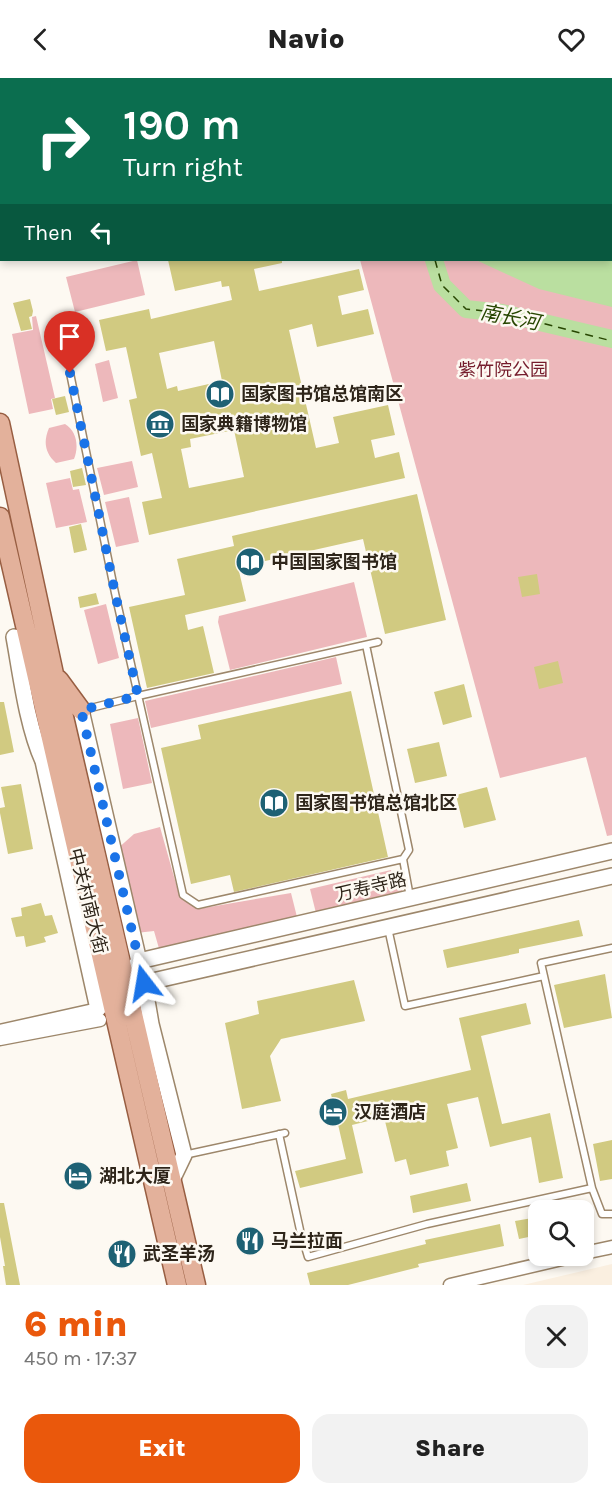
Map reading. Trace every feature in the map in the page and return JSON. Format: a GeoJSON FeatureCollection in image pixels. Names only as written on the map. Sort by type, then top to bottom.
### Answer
{"type":"FeatureCollection","features":[{"type":"Feature","properties":{"kind":"main road","name":"中关村南大街"},"geometry":{"type":"LineString","coordinates":[[0,423],[54,674],[113,1001],[172,1180],[196,1285]]}},
{"type":"Feature","properties":{"kind":"main road","name":"中关村南大街"},"geometry":{"type":"LineString","coordinates":[[0,517],[177,1285]]}},
{"type":"Feature","properties":{"kind":"main road"},"geometry":{"type":"LineString","coordinates":[[14,637],[19,600]]}},
{"type":"Feature","properties":{"kind":"main road"},"geometry":{"type":"LineString","coordinates":[[54,674],[81,710]]}},
{"type":"Feature","properties":{"kind":"main road"},"geometry":{"type":"LineString","coordinates":[[43,761],[60,784]]}},
{"type":"Feature","properties":{"kind":"street","name":"中关村南大街"},"geometry":{"type":"LineString","coordinates":[[14,637],[37,748],[43,761],[113,1001]]}},
{"type":"Feature","properties":{"kind":"street","name":"中关村南大街"},"geometry":{"type":"LineString","coordinates":[[81,710],[144,983],[151,1024],[184,1155]]}},
{"type":"Feature","properties":{"kind":"street","name":"万寿寺路"},"geometry":{"type":"LineString","coordinates":[[139,961],[612,851]]}},
{"type":"Feature","properties":{"kind":"street"},"geometry":{"type":"LineString","coordinates":[[0,1040],[113,1001],[144,983],[612,876]]}},
{"type":"Feature","properties":{"kind":"street"},"geometry":{"type":"LineString","coordinates":[[0,1030],[113,1001],[139,961]]}},
{"type":"Feature","properties":{"kind":"street"},"geometry":{"type":"LineString","coordinates":[[172,1180],[184,1155]]}},
{"type":"Feature","properties":{"kind":"street"},"geometry":{"type":"LineString","coordinates":[[594,1251],[612,1247]]}},
{"type":"Feature","properties":{"kind":"street"},"geometry":{"type":"LineString","coordinates":[[450,1285],[532,1266]]}},
{"type":"Feature","properties":{"kind":"lane"},"geometry":{"type":"LineString","coordinates":[[70,373],[115,593],[183,896],[198,905],[403,859],[409,850],[366,645]]}},
{"type":"Feature","properties":{"kind":"lane"},"geometry":{"type":"LineString","coordinates":[[81,710],[378,642]]}},
{"type":"Feature","properties":{"kind":"lane"},"geometry":{"type":"LineString","coordinates":[[403,859],[411,898]]}},
{"type":"Feature","properties":{"kind":"lane"},"geometry":{"type":"LineString","coordinates":[[388,928],[405,1006],[544,976]]}},
{"type":"Feature","properties":{"kind":"lane"},"geometry":{"type":"LineString","coordinates":[[612,948],[541,963],[592,1188],[602,1214],[612,1214]]}},
{"type":"Feature","properties":{"kind":"lane"},"geometry":{"type":"LineString","coordinates":[[184,1155],[282,1134],[300,1230],[308,1257],[427,1224],[592,1188]]}},
{"type":"Feature","properties":{"kind":"shaded area"},"geometry":{"type":"Polygon","coordinates":[[[478,261],[612,261],[612,307],[539,289],[478,261]]]}},
{"type":"Feature","properties":{"kind":"shaded area"},"geometry":{"type":"Polygon","coordinates":[[[612,1264],[612,1285],[523,1285],[612,1264]]]}},
{"type":"Feature","properties":{"kind":"green space"},"geometry":{"type":"Polygon","coordinates":[[[137,261],[145,295],[75,312],[66,277],[137,261]]]}},
{"type":"Feature","properties":{"kind":"green space","name":"紫竹院公园"},"geometry":{"type":"Polygon","coordinates":[[[360,261],[612,261],[612,835],[607,836],[586,757],[500,778],[360,261]]]}},
{"type":"Feature","properties":{"kind":"green space"},"geometry":{"type":"Polygon","coordinates":[[[36,316],[55,398],[51,399],[53,409],[29,414],[12,334],[33,330],[32,317],[36,316]]]}},
{"type":"Feature","properties":{"kind":"green space"},"geometry":{"type":"Polygon","coordinates":[[[109,360],[118,398],[103,402],[95,364],[109,360]]]}},
{"type":"Feature","properties":{"kind":"green space"},"geometry":{"type":"Polygon","coordinates":[[[65,424],[74,435],[77,444],[76,454],[74,459],[56,463],[47,451],[47,433],[49,428],[65,424]]]}},
{"type":"Feature","properties":{"kind":"green space"},"geometry":{"type":"Polygon","coordinates":[[[132,461],[138,487],[104,495],[97,468],[132,461]]]}},
{"type":"Feature","properties":{"kind":"green space"},"geometry":{"type":"Polygon","coordinates":[[[70,478],[73,490],[79,489],[87,522],[56,528],[46,483],[70,478]]]}},
{"type":"Feature","properties":{"kind":"green space"},"geometry":{"type":"Polygon","coordinates":[[[129,497],[139,542],[116,547],[105,502],[129,497]]]}},
{"type":"Feature","properties":{"kind":"green space"},"geometry":{"type":"Polygon","coordinates":[[[354,582],[367,637],[230,670],[218,622],[219,616],[354,582]]]}},
{"type":"Feature","properties":{"kind":"green space"},"geometry":{"type":"Polygon","coordinates":[[[106,604],[119,658],[98,664],[84,610],[106,604]]]}},
{"type":"Feature","properties":{"kind":"green space"},"geometry":{"type":"Polygon","coordinates":[[[336,657],[342,684],[151,728],[145,701],[336,657]]]}},
{"type":"Feature","properties":{"kind":"green space"},"geometry":{"type":"Polygon","coordinates":[[[138,718],[152,783],[123,789],[110,724],[138,718]]]}},
{"type":"Feature","properties":{"kind":"green space"},"geometry":{"type":"Polygon","coordinates":[[[160,827],[180,898],[198,909],[291,893],[298,921],[160,952],[154,931],[136,933],[116,850],[134,834],[160,827]]]}},
{"type":"Feature","properties":{"kind":"green space"},"geometry":{"type":"Polygon","coordinates":[[[391,870],[395,889],[401,888],[404,897],[317,917],[310,889],[391,870]]]}},
{"type":"Feature","properties":{"kind":"building","name":"国家图书馆总馆南区"},"geometry":{"type":"Polygon","coordinates":[[[168,261],[282,261],[282,263],[254,269],[259,291],[359,269],[364,290],[338,296],[342,315],[368,309],[374,334],[317,347],[312,324],[289,330],[316,448],[339,443],[333,417],[388,405],[395,435],[371,440],[375,458],[399,452],[405,478],[149,535],[142,502],[162,498],[152,453],[141,456],[129,400],[137,398],[126,347],[106,351],[99,320],[149,309],[151,319],[232,300],[229,286],[222,287],[221,281],[175,291],[168,261]],[[214,341],[159,353],[167,389],[177,386],[178,391],[222,381],[214,341]],[[234,430],[190,439],[191,447],[181,449],[189,488],[244,477],[234,430]]]}},
{"type":"Feature","properties":{"kind":"building"},"geometry":{"type":"Polygon","coordinates":[[[30,299],[33,311],[32,316],[29,317],[32,329],[21,331],[13,303],[30,299]]]}},
{"type":"Feature","properties":{"kind":"building"},"geometry":{"type":"Polygon","coordinates":[[[65,396],[69,412],[56,415],[52,399],[65,396]]]}},
{"type":"Feature","properties":{"kind":"building"},"geometry":{"type":"Polygon","coordinates":[[[82,468],[86,485],[73,487],[70,471],[82,468]]]}},
{"type":"Feature","properties":{"kind":"building"},"geometry":{"type":"Polygon","coordinates":[[[417,494],[446,620],[385,634],[363,539],[238,567],[246,601],[185,615],[188,630],[203,626],[214,673],[147,688],[129,607],[185,595],[177,559],[234,546],[232,536],[417,494]]]}},
{"type":"Feature","properties":{"kind":"building"},"geometry":{"type":"Polygon","coordinates":[[[81,524],[87,550],[74,553],[69,527],[81,524]]]}},
{"type":"Feature","properties":{"kind":"building"},"geometry":{"type":"Polygon","coordinates":[[[537,574],[540,594],[522,597],[518,577],[537,574]]]}},
{"type":"Feature","properties":{"kind":"building"},"geometry":{"type":"Polygon","coordinates":[[[96,593],[99,604],[80,608],[78,597],[96,593]]]}},
{"type":"Feature","properties":{"kind":"building"},"geometry":{"type":"Polygon","coordinates":[[[558,661],[563,683],[539,689],[534,667],[558,661]]]}},
{"type":"Feature","properties":{"kind":"building"},"geometry":{"type":"Polygon","coordinates":[[[464,684],[472,717],[443,725],[434,692],[464,684]]]}},
{"type":"Feature","properties":{"kind":"building","name":"国家图书馆总馆北区"},"geometry":{"type":"Polygon","coordinates":[[[351,691],[388,857],[234,892],[230,875],[191,884],[161,748],[201,739],[198,725],[351,691]]]}},
{"type":"Feature","properties":{"kind":"building"},"geometry":{"type":"Polygon","coordinates":[[[0,702],[4,702],[14,752],[0,755],[0,702]]]}},
{"type":"Feature","properties":{"kind":"building"},"geometry":{"type":"Polygon","coordinates":[[[439,742],[447,776],[415,783],[407,749],[439,742]]]}},
{"type":"Feature","properties":{"kind":"building"},"geometry":{"type":"Polygon","coordinates":[[[21,784],[33,849],[8,854],[0,813],[0,808],[5,807],[1,787],[21,784]]]}},
{"type":"Feature","properties":{"kind":"building"},"geometry":{"type":"Polygon","coordinates":[[[487,787],[496,820],[464,828],[456,795],[487,787]]]}},
{"type":"Feature","properties":{"kind":"building"},"geometry":{"type":"Polygon","coordinates":[[[41,903],[45,916],[52,915],[58,933],[44,937],[46,942],[26,947],[24,936],[16,937],[11,918],[22,916],[21,908],[41,903]]]}},
{"type":"Feature","properties":{"kind":"building"},"geometry":{"type":"Polygon","coordinates":[[[579,920],[583,936],[519,949],[519,953],[447,968],[443,950],[579,920]]]}},
{"type":"Feature","properties":{"kind":"building"},"geometry":{"type":"Polygon","coordinates":[[[605,974],[612,1018],[564,1028],[554,985],[605,974]]]}},
{"type":"Feature","properties":{"kind":"building"},"geometry":{"type":"Polygon","coordinates":[[[354,980],[365,1021],[281,1039],[270,1056],[281,1101],[242,1109],[225,1023],[259,1014],[257,1001],[354,980]]]}},
{"type":"Feature","properties":{"kind":"building"},"geometry":{"type":"Polygon","coordinates":[[[526,1003],[531,1024],[481,1036],[502,1124],[550,1113],[563,1178],[539,1183],[531,1137],[490,1147],[478,1097],[447,1104],[458,1148],[446,1151],[449,1166],[410,1175],[406,1159],[395,1162],[384,1117],[352,1125],[363,1173],[300,1188],[295,1171],[346,1159],[331,1094],[346,1090],[348,1099],[471,1070],[459,1018],[526,1003]]]}},
{"type":"Feature","properties":{"kind":"building"},"geometry":{"type":"Polygon","coordinates":[[[612,1140],[612,1179],[600,1181],[593,1144],[612,1140]]]}},
{"type":"Feature","properties":{"kind":"building"},"geometry":{"type":"Polygon","coordinates":[[[467,1183],[471,1201],[413,1213],[410,1196],[467,1183]]]}},
{"type":"Feature","properties":{"kind":"building"},"geometry":{"type":"Polygon","coordinates":[[[0,1203],[4,1203],[20,1285],[6,1285],[0,1237],[0,1203]]]}},
{"type":"Feature","properties":{"kind":"building"},"geometry":{"type":"Polygon","coordinates":[[[528,1219],[528,1237],[519,1239],[515,1221],[528,1219]]]}},
{"type":"Feature","properties":{"kind":"building"},"geometry":{"type":"Polygon","coordinates":[[[500,1224],[504,1246],[418,1264],[419,1267],[348,1285],[310,1285],[307,1273],[426,1244],[425,1240],[500,1224]]]}},
{"type":"Feature","properties":{"kind":"waterway","name":"南长河"},"geometry":{"type":"LineString","coordinates":[[434,261],[442,285],[466,309],[502,313],[612,339]]}},
{"type":"Feature","properties":{"kind":"ferry route"},"geometry":{"type":"LineString","coordinates":[[435,261],[442,285],[466,309],[502,313],[612,341]]}},
{"type":"Feature","properties":{"kind":"place","name":"国家图书馆总馆南区"},"geometry":{"type":"Point","coordinates":[220,394]}},
{"type":"Feature","properties":{"kind":"place","name":"国家典籍博物馆"},"geometry":{"type":"Point","coordinates":[160,424]}},
{"type":"Feature","properties":{"kind":"place","name":"中国国家图书馆"},"geometry":{"type":"Point","coordinates":[250,562]}},
{"type":"Feature","properties":{"kind":"place","name":"国家图书馆总馆北区"},"geometry":{"type":"Point","coordinates":[274,803]}},
{"type":"Feature","properties":{"kind":"place","name":"汉庭酒店"},"geometry":{"type":"Point","coordinates":[333,1112]}},
{"type":"Feature","properties":{"kind":"place","name":"湖北大厦"},"geometry":{"type":"Point","coordinates":[78,1176]}},
{"type":"Feature","properties":{"kind":"place","name":"马兰拉面"},"geometry":{"type":"Point","coordinates":[250,1241]}},
{"type":"Feature","properties":{"kind":"place","name":"武圣羊汤"},"geometry":{"type":"Point","coordinates":[122,1254]}},
{"type":"Feature","properties":{"kind":"route"},"geometry":{"type":"LineString","coordinates":[[70,373],[138,696],[81,710],[144,983]]}}]}
